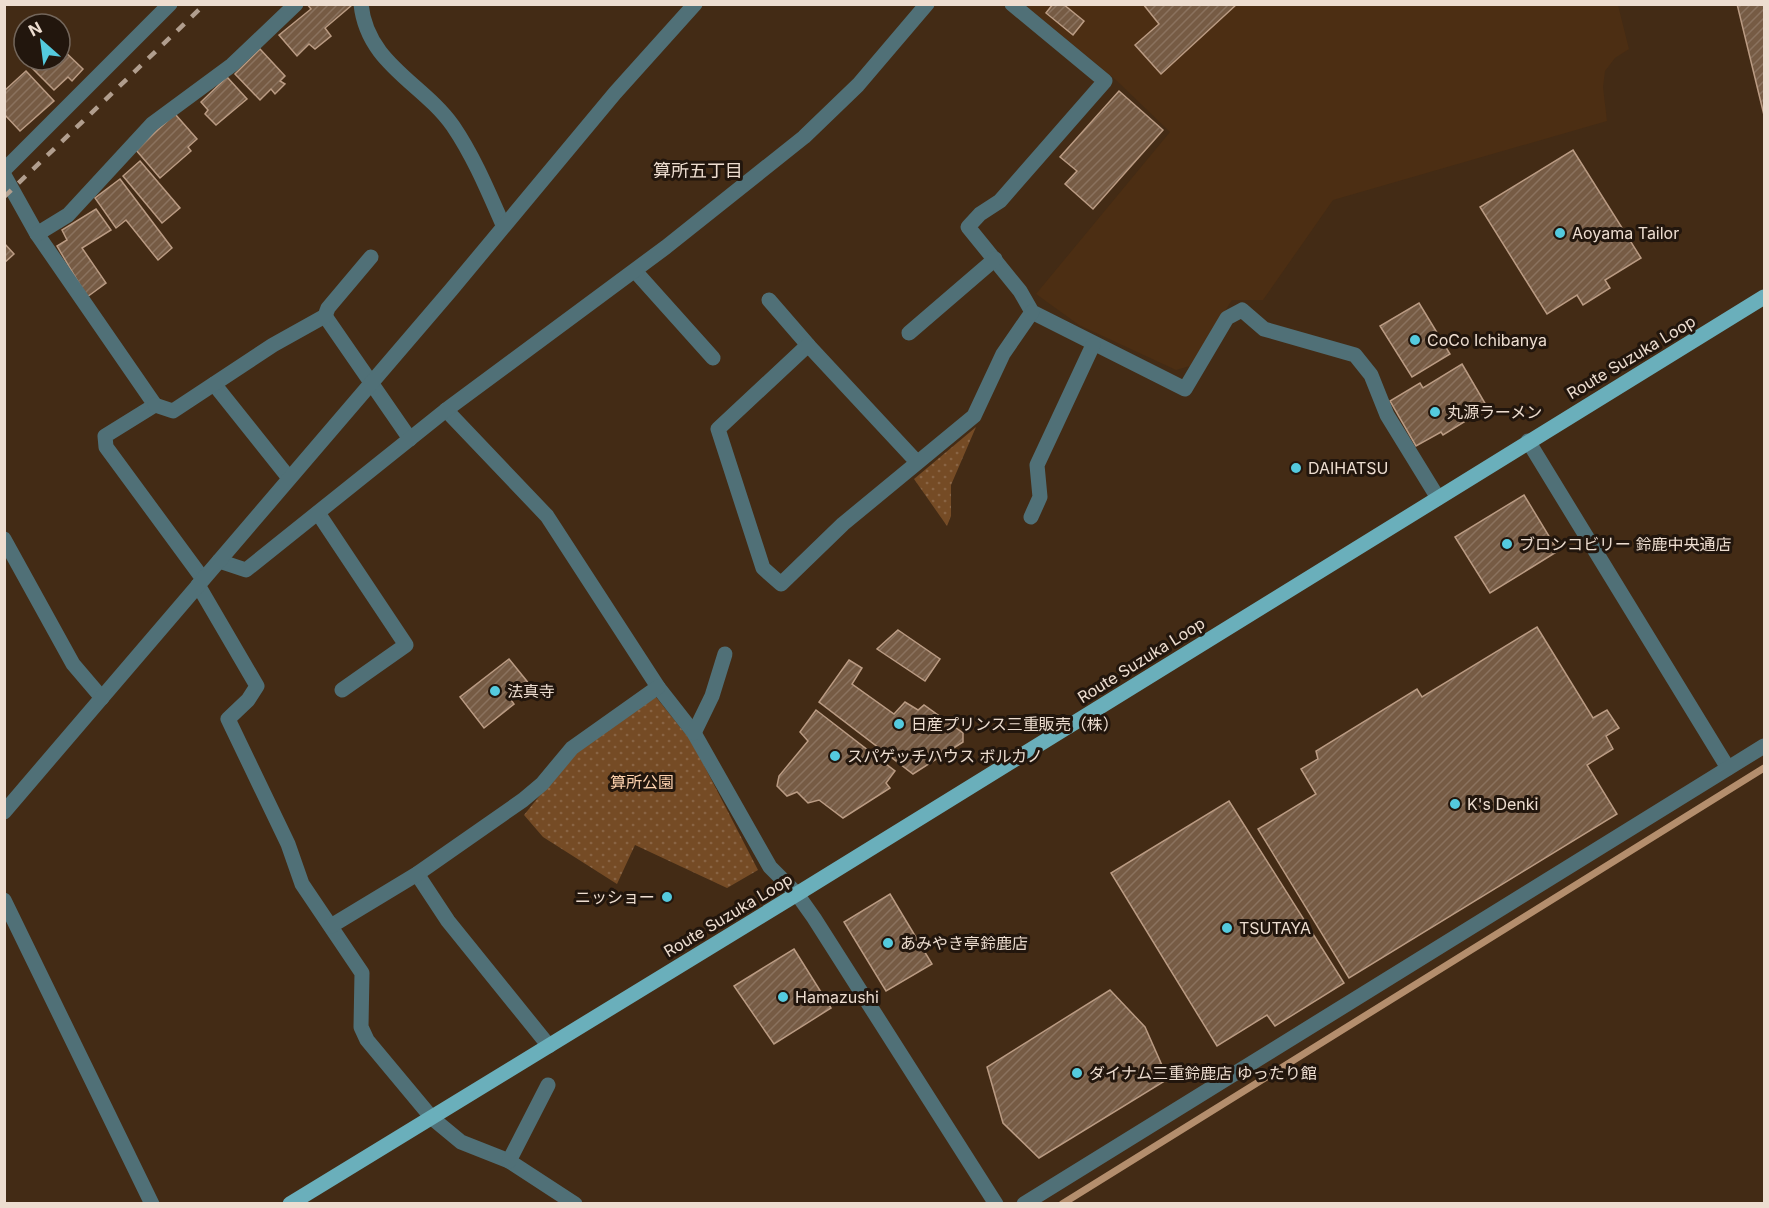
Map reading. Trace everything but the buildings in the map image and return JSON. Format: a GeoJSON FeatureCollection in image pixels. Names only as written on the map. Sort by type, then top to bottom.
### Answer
{"type":"FeatureCollection","features":[{"type":"Feature","properties":{"kind":"main road","name":"Route Suzuka Loop"},"geometry":{"type":"LineString","coordinates":[[290,1203],[797,894],[1764,297]]}},
{"type":"Feature","properties":{"kind":"street"},"geometry":{"type":"LineString","coordinates":[[4,170],[170,4]]}},
{"type":"Feature","properties":{"kind":"street"},"geometry":{"type":"LineString","coordinates":[[37,234],[68,215],[152,123],[232,65],[296,4]]}},
{"type":"Feature","properties":{"kind":"street"},"geometry":{"type":"LineString","coordinates":[[361,4],[366,31],[390,64],[452,125],[479,170],[503,225]]}},
{"type":"Feature","properties":{"kind":"street"},"geometry":{"type":"LineString","coordinates":[[4,812],[680,18],[695,4]]}},
{"type":"Feature","properties":{"kind":"street"},"geometry":{"type":"LineString","coordinates":[[219,561],[246,570],[446,410],[635,271],[804,137],[858,85],[927,4]]}},
{"type":"Feature","properties":{"kind":"street"},"geometry":{"type":"LineString","coordinates":[[1012,4],[1105,81],[1000,201],[980,214],[968,227],[995,259],[1032,312],[1093,345],[1185,389],[1227,318],[1242,310],[1264,329],[1355,355],[1371,375],[1386,415],[1438,498]]}},
{"type":"Feature","properties":{"kind":"street"},"geometry":{"type":"LineString","coordinates":[[4,175],[37,234],[155,405],[173,411],[273,345],[325,316],[328,308],[371,257]]}},
{"type":"Feature","properties":{"kind":"street"},"geometry":{"type":"LineString","coordinates":[[909,333],[995,259]]}},
{"type":"Feature","properties":{"kind":"street"},"geometry":{"type":"LineString","coordinates":[[635,271],[713,358]]}},
{"type":"Feature","properties":{"kind":"street"},"geometry":{"type":"LineString","coordinates":[[769,300],[916,461]]}},
{"type":"Feature","properties":{"kind":"street"},"geometry":{"type":"LineString","coordinates":[[808,345],[718,429],[763,568],[781,584],[843,524],[916,461],[974,416],[1003,354],[1032,312]]}},
{"type":"Feature","properties":{"kind":"street"},"geometry":{"type":"LineString","coordinates":[[325,316],[410,439]]}},
{"type":"Feature","properties":{"kind":"street"},"geometry":{"type":"LineString","coordinates":[[1031,517],[1040,497],[1037,465],[1093,345]]}},
{"type":"Feature","properties":{"kind":"street"},"geometry":{"type":"LineString","coordinates":[[214,384],[289,478]]}},
{"type":"Feature","properties":{"kind":"street"},"geometry":{"type":"LineString","coordinates":[[155,405],[105,436],[106,447],[200,582],[257,686],[248,700],[228,719],[288,844],[302,884],[362,973],[363,1034],[432,1118],[460,1142],[509,1161],[574,1203]]}},
{"type":"Feature","properties":{"kind":"street"},"geometry":{"type":"LineString","coordinates":[[446,410],[559,531],[582,566],[596,595],[658,687],[694,733],[770,867],[797,894],[888,1030],[996,1203]]}},
{"type":"Feature","properties":{"kind":"street"},"geometry":{"type":"LineString","coordinates":[[1528,441],[1728,768]]}},
{"type":"Feature","properties":{"kind":"street"},"geometry":{"type":"LineString","coordinates":[[318,513],[406,645],[342,690]]}},
{"type":"Feature","properties":{"kind":"street"},"geometry":{"type":"LineString","coordinates":[[4,540],[73,664],[102,698]]}},
{"type":"Feature","properties":{"kind":"street"},"geometry":{"type":"LineString","coordinates":[[694,733],[711,696],[725,654]]}},
{"type":"Feature","properties":{"kind":"street"},"geometry":{"type":"LineString","coordinates":[[331,926],[417,874],[523,800],[542,784],[572,748],[658,687]]}},
{"type":"Feature","properties":{"kind":"street"},"geometry":{"type":"LineString","coordinates":[[1024,1203],[1764,746]]}},
{"type":"Feature","properties":{"kind":"street"},"geometry":{"type":"LineString","coordinates":[[417,874],[448,921],[549,1046]]}},
{"type":"Feature","properties":{"kind":"street"},"geometry":{"type":"LineString","coordinates":[[4,900],[152,1203]]}},
{"type":"Feature","properties":{"kind":"street"},"geometry":{"type":"LineString","coordinates":[[509,1161],[548,1085]]}},
{"type":"Feature","properties":{"kind":"shaded area"},"geometry":{"type":"Polygon","coordinates":[[[1025,5],[1618,5],[1629,49],[1615,58],[1605,71],[1603,87],[1607,121],[1333,200],[1263,300],[1232,300],[1190,366],[1176,370],[1079,325],[1036,294],[1170,132],[1117,81],[1025,5]]]}},
{"type":"Feature","properties":{"kind":"green space"},"geometry":{"type":"Polygon","coordinates":[[[976,427],[951,485],[951,516],[947,526],[914,479],[976,427]]]}},
{"type":"Feature","properties":{"kind":"green space","name":"算所公園"},"geometry":{"type":"Polygon","coordinates":[[[656,697],[692,742],[758,870],[727,888],[635,845],[617,884],[543,837],[524,815],[576,751],[656,697]]]}},
{"type":"Feature","properties":{"kind":"waterway"},"geometry":{"type":"LineString","coordinates":[[1062,1204],[1764,768]]}},
{"type":"Feature","properties":{"kind":"railway"},"geometry":{"type":"LineString","coordinates":[[4,197],[205,4]]}},
{"type":"Feature","properties":{"kind":"place","name":"Aoyama Tailor"},"geometry":{"type":"Point","coordinates":[1560,233]}},
{"type":"Feature","properties":{"kind":"place","name":"CoCo Ichibanya"},"geometry":{"type":"Point","coordinates":[1415,340]}},
{"type":"Feature","properties":{"kind":"place","name":"丸源ラーメン"},"geometry":{"type":"Point","coordinates":[1435,412]}},
{"type":"Feature","properties":{"kind":"place","name":"DAIHATSU"},"geometry":{"type":"Point","coordinates":[1296,468]}},
{"type":"Feature","properties":{"kind":"place","name":"ブロンコビリー 鈴鹿中央通店"},"geometry":{"type":"Point","coordinates":[1507,544]}},
{"type":"Feature","properties":{"kind":"place","name":"法真寺"},"geometry":{"type":"Point","coordinates":[495,691]}},
{"type":"Feature","properties":{"kind":"place","name":"日産プリンス三重販売（株）"},"geometry":{"type":"Point","coordinates":[899,724]}},
{"type":"Feature","properties":{"kind":"place","name":"スパゲッチハウス ボルカノ"},"geometry":{"type":"Point","coordinates":[835,756]}},
{"type":"Feature","properties":{"kind":"place","name":"K's Denki"},"geometry":{"type":"Point","coordinates":[1455,804]}},
{"type":"Feature","properties":{"kind":"place","name":"ニッショー"},"geometry":{"type":"Point","coordinates":[667,897]}},
{"type":"Feature","properties":{"kind":"place","name":"TSUTAYA"},"geometry":{"type":"Point","coordinates":[1227,928]}},
{"type":"Feature","properties":{"kind":"place","name":"あみやき亭鈴鹿店"},"geometry":{"type":"Point","coordinates":[888,943]}},
{"type":"Feature","properties":{"kind":"place","name":"Hamazushi"},"geometry":{"type":"Point","coordinates":[783,997]}},
{"type":"Feature","properties":{"kind":"place","name":"ダイナム三重鈴鹿店 ゆったり館"},"geometry":{"type":"Point","coordinates":[1077,1073]}},
{"type":"Feature","properties":{"kind":"district","name":"算所五丁目"},"geometry":{"type":"Point","coordinates":[698,170]}}]}
